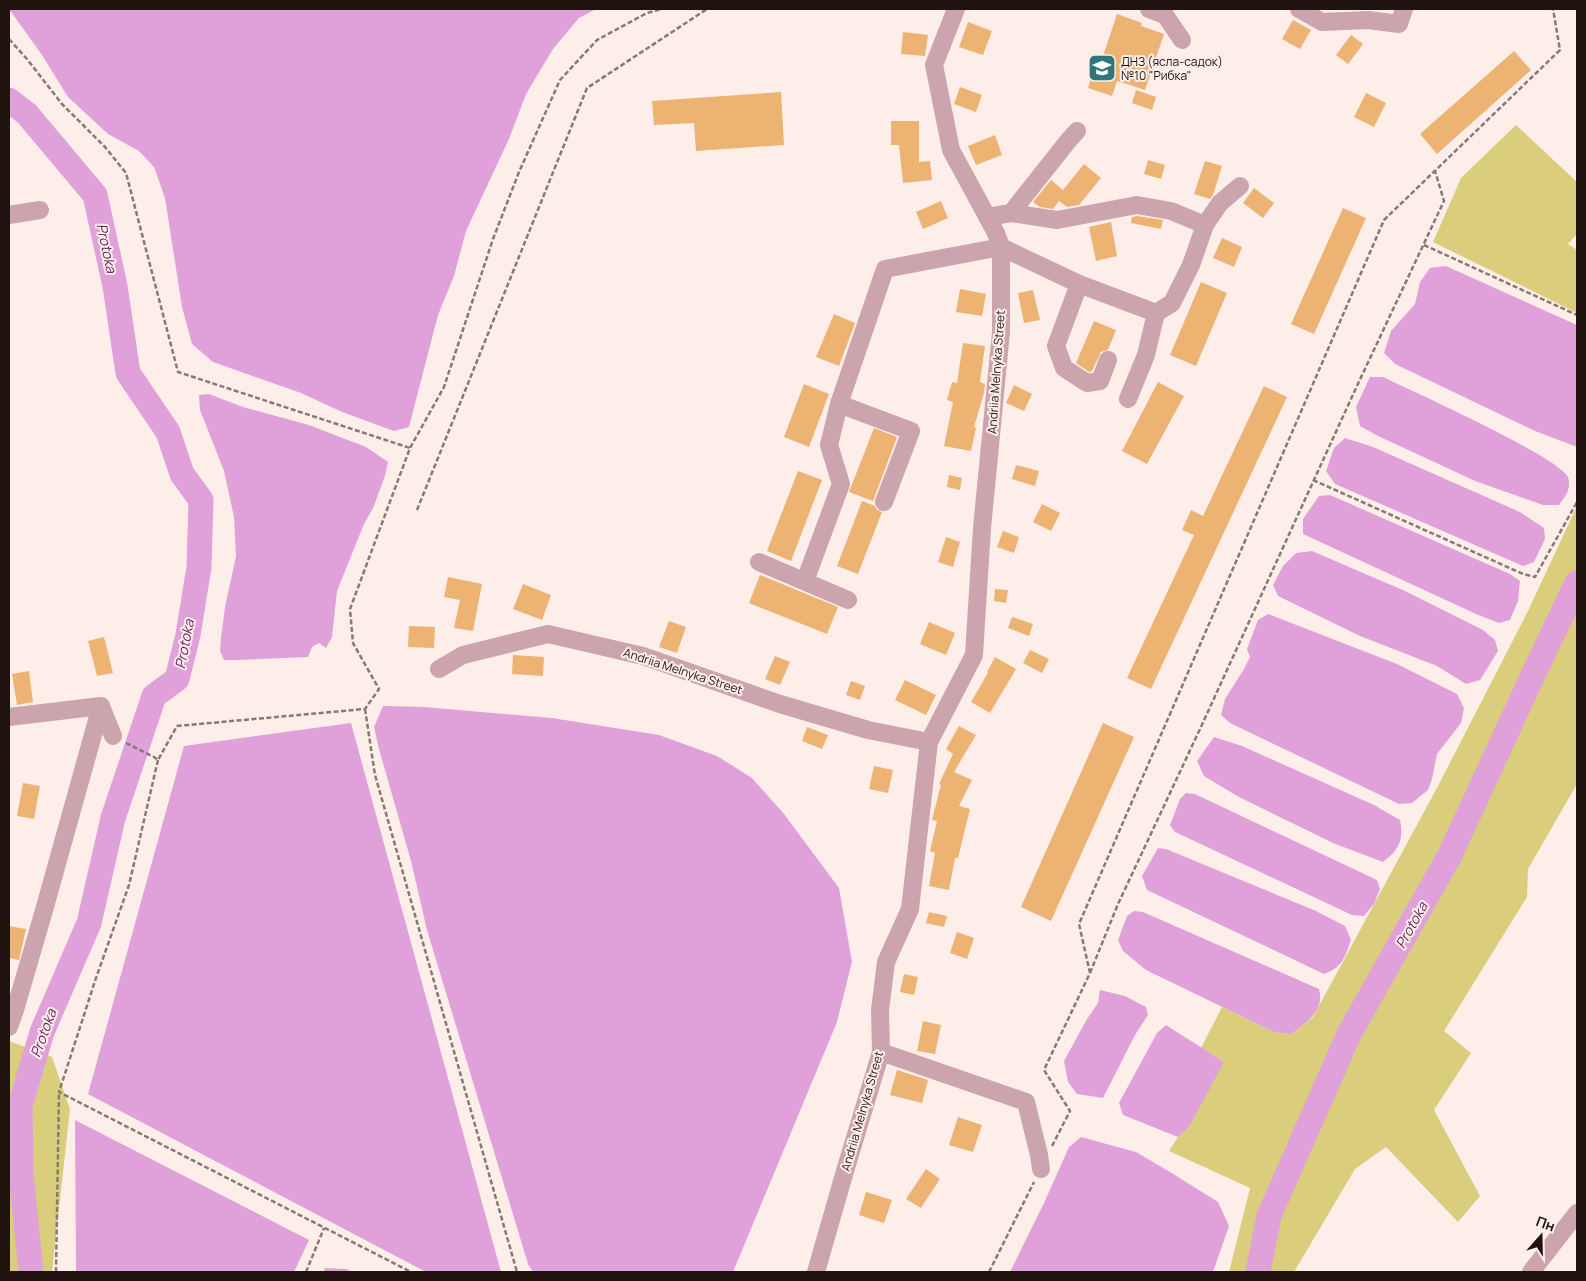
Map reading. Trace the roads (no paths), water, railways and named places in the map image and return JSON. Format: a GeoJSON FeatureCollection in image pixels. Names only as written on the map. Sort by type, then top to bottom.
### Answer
{"type":"FeatureCollection","features":[{"type":"Feature","properties":{"kind":"street","name":"Andriia Melnyka Street"},"geometry":{"type":"LineString","coordinates":[[816,1272],[881,1052],[880,1010],[886,962],[910,909],[929,742],[974,655],[982,528],[1001,332],[1001,247],[988,217],[951,150],[934,65],[956,9]]}},
{"type":"Feature","properties":{"kind":"street"},"geometry":{"type":"LineString","coordinates":[[1149,9],[1165,15],[1182,40]]}},
{"type":"Feature","properties":{"kind":"street"},"geometry":{"type":"LineString","coordinates":[[1299,9],[1322,22],[1368,20],[1398,24],[1404,9]]}},
{"type":"Feature","properties":{"kind":"street"},"geometry":{"type":"LineString","coordinates":[[1011,213],[1077,131]]}},
{"type":"Feature","properties":{"kind":"street"},"geometry":{"type":"LineString","coordinates":[[1128,399],[1146,355],[1156,313],[1172,303],[1191,266],[1205,226],[1220,204],[1240,186]]}},
{"type":"Feature","properties":{"kind":"street"},"geometry":{"type":"LineString","coordinates":[[988,217],[1011,213],[1057,220],[1137,205],[1171,211],[1205,226]]}},
{"type":"Feature","properties":{"kind":"street"},"geometry":{"type":"LineString","coordinates":[[9,214],[40,210]]}},
{"type":"Feature","properties":{"kind":"street"},"geometry":{"type":"LineString","coordinates":[[805,581],[841,484],[830,445],[839,404],[885,269],[1001,247],[1080,284],[1156,313]]}},
{"type":"Feature","properties":{"kind":"street"},"geometry":{"type":"LineString","coordinates":[[1080,284],[1056,346],[1064,368],[1087,383],[1100,381],[1108,360]]}},
{"type":"Feature","properties":{"kind":"street"},"geometry":{"type":"LineString","coordinates":[[839,404],[911,431],[884,502]]}},
{"type":"Feature","properties":{"kind":"street"},"geometry":{"type":"LineString","coordinates":[[759,562],[848,600]]}},
{"type":"Feature","properties":{"kind":"street","name":"Andriia Melnyka Street"},"geometry":{"type":"LineString","coordinates":[[439,669],[463,655],[548,634],[643,656],[780,704],[868,730],[929,742]]}},
{"type":"Feature","properties":{"kind":"street"},"geometry":{"type":"LineString","coordinates":[[9,717],[100,706]]}},
{"type":"Feature","properties":{"kind":"street"},"geometry":{"type":"LineString","coordinates":[[100,706],[113,736]]}},
{"type":"Feature","properties":{"kind":"street"},"geometry":{"type":"LineString","coordinates":[[9,1027],[43,914],[100,706]]}},
{"type":"Feature","properties":{"kind":"street"},"geometry":{"type":"LineString","coordinates":[[881,1052],[1026,1102],[1041,1169]]}},
{"type":"Feature","properties":{"kind":"street"},"geometry":{"type":"LineString","coordinates":[[1531,1272],[1577,1213]]}},
{"type":"Feature","properties":{"kind":"waterway","name":"Protoka"},"geometry":{"type":"LineString","coordinates":[[9,100],[27,114],[95,195],[115,286],[128,373],[168,432],[182,474],[201,500],[199,567],[188,635],[177,679],[154,696],[113,818],[89,923],[42,1032],[20,1106],[21,1174],[31,1272]]}},
{"type":"Feature","properties":{"kind":"waterway","name":"Protoka"},"geometry":{"type":"LineString","coordinates":[[1258,1272],[1269,1216],[1349,1034],[1450,855],[1577,583]]}},
{"type":"Feature","properties":{"kind":"place","name":"ДНЗ (ясла-садок) №10 \"Рибка\""},"geometry":{"type":"Point","coordinates":[1102,68]}}]}
